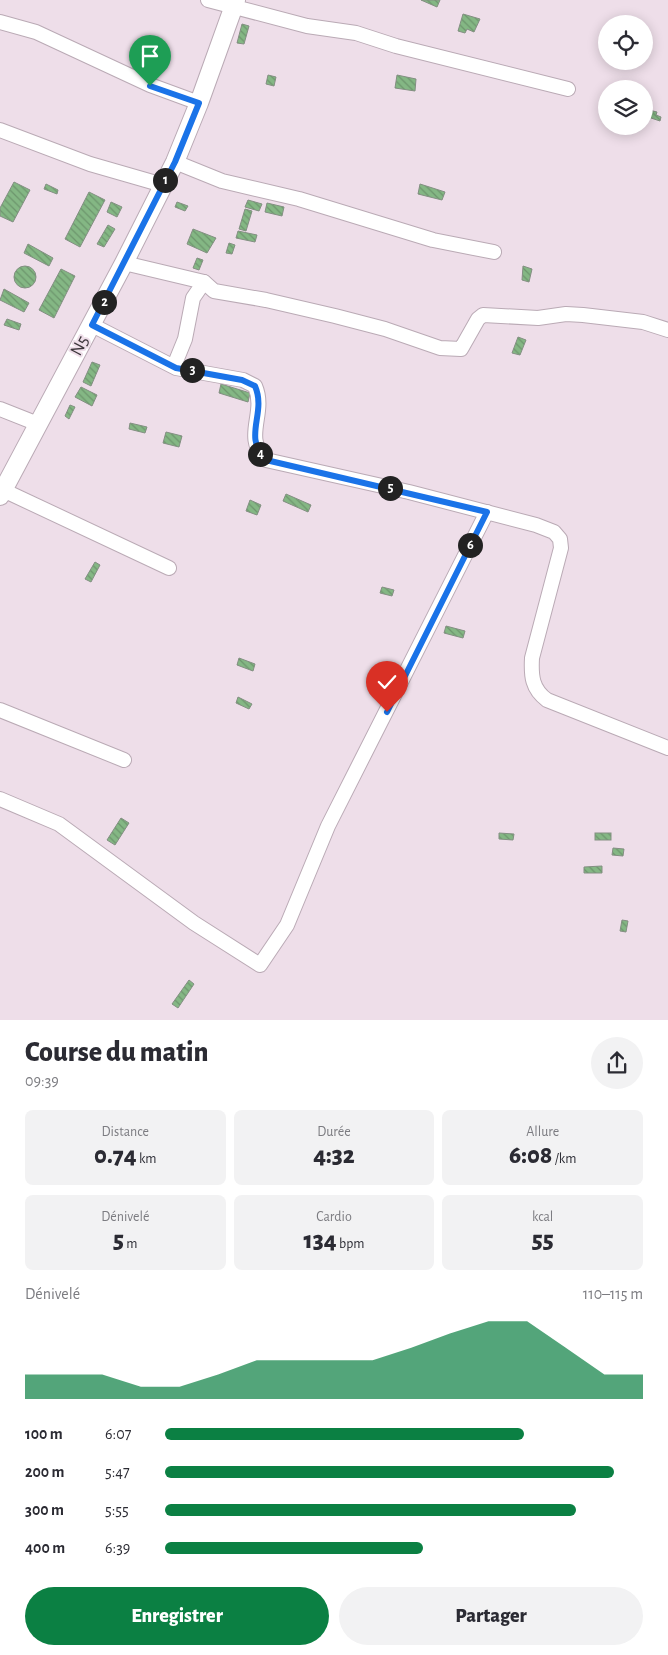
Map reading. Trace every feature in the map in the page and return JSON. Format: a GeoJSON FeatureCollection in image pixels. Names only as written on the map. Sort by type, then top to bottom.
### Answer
{"type":"FeatureCollection","features":[{"type":"Feature","properties":{"kind":"main road","name":"N5"},"geometry":{"type":"LineString","coordinates":[[2,493],[124,264],[175,162],[199,103],[234,3]]}},
{"type":"Feature","properties":{"kind":"street"},"geometry":{"type":"LineString","coordinates":[[208,0],[234,3],[307,26],[356,33],[396,46],[568,89]]}},
{"type":"Feature","properties":{"kind":"street"},"geometry":{"type":"LineString","coordinates":[[0,22],[36,32],[150,86],[199,103]]}},
{"type":"Feature","properties":{"kind":"street"},"geometry":{"type":"LineString","coordinates":[[0,130],[90,164],[163,185]]}},
{"type":"Feature","properties":{"kind":"street"},"geometry":{"type":"LineString","coordinates":[[175,162],[222,181],[298,199],[433,240],[494,252]]}},
{"type":"Feature","properties":{"kind":"street"},"geometry":{"type":"LineString","coordinates":[[124,264],[204,282],[214,291],[266,300],[344,318],[385,329],[440,348],[461,350],[478,319],[483,315],[538,318],[566,314],[583,315],[643,322],[668,330]]}},
{"type":"Feature","properties":{"kind":"street"},"geometry":{"type":"LineString","coordinates":[[174,366],[185,339],[193,298],[204,282]]}},
{"type":"Feature","properties":{"kind":"street"},"geometry":{"type":"LineString","coordinates":[[92,325],[174,366],[242,380],[255,386],[260,397],[254,437],[256,450],[266,460],[487,512],[550,530],[558,536],[561,543],[554,580],[532,658],[532,675],[536,691],[546,700],[668,748]]}},
{"type":"Feature","properties":{"kind":"street"},"geometry":{"type":"LineString","coordinates":[[0,409],[38,424]]}},
{"type":"Feature","properties":{"kind":"street"},"geometry":{"type":"LineString","coordinates":[[2,493],[170,568]]}},
{"type":"Feature","properties":{"kind":"street"},"geometry":{"type":"LineString","coordinates":[[0,799],[59,824],[194,923],[260,965],[287,926],[328,826],[487,512]]}},
{"type":"Feature","properties":{"kind":"street"},"geometry":{"type":"LineString","coordinates":[[0,710],[124,760]]}},
{"type":"Feature","properties":{"kind":"building"},"geometry":{"type":"Polygon","coordinates":[[[421,0],[440,0],[437,7],[421,0]]]}},
{"type":"Feature","properties":{"kind":"building"},"geometry":{"type":"Polygon","coordinates":[[[463,14],[480,19],[474,32],[467,29],[465,33],[458,31],[463,14]]]}},
{"type":"Feature","properties":{"kind":"building"},"geometry":{"type":"Polygon","coordinates":[[[242,24],[249,26],[244,44],[237,43],[242,24]]]}},
{"type":"Feature","properties":{"kind":"building"},"geometry":{"type":"Polygon","coordinates":[[[268,75],[276,77],[274,86],[266,84],[268,75]]]}},
{"type":"Feature","properties":{"kind":"building"},"geometry":{"type":"Polygon","coordinates":[[[397,75],[416,79],[415,91],[395,88],[397,75]]]}},
{"type":"Feature","properties":{"kind":"building"},"geometry":{"type":"Polygon","coordinates":[[[653,111],[657,112],[656,115],[661,117],[660,121],[653,119],[653,111]]]}},
{"type":"Feature","properties":{"kind":"building"},"geometry":{"type":"Polygon","coordinates":[[[14,182],[30,190],[13,222],[0,216],[0,208],[14,182]]]}},
{"type":"Feature","properties":{"kind":"building"},"geometry":{"type":"Polygon","coordinates":[[[46,184],[58,190],[57,194],[44,189],[46,184]]]}},
{"type":"Feature","properties":{"kind":"building"},"geometry":{"type":"Polygon","coordinates":[[[420,184],[445,192],[442,200],[418,194],[420,184]]]}},
{"type":"Feature","properties":{"kind":"building"},"geometry":{"type":"Polygon","coordinates":[[[89,192],[105,200],[80,247],[65,239],[89,192]]]}},
{"type":"Feature","properties":{"kind":"building"},"geometry":{"type":"Polygon","coordinates":[[[248,200],[262,204],[259,211],[245,207],[248,200]]]}},
{"type":"Feature","properties":{"kind":"building"},"geometry":{"type":"Polygon","coordinates":[[[111,202],[122,207],[117,217],[107,212],[111,202]]]}},
{"type":"Feature","properties":{"kind":"building"},"geometry":{"type":"Polygon","coordinates":[[[177,202],[188,206],[185,211],[175,207],[177,202]]]}},
{"type":"Feature","properties":{"kind":"building"},"geometry":{"type":"Polygon","coordinates":[[[267,203],[284,207],[282,216],[265,212],[267,203]]]}},
{"type":"Feature","properties":{"kind":"building"},"geometry":{"type":"Polygon","coordinates":[[[245,209],[252,211],[246,231],[239,229],[245,209]]]}},
{"type":"Feature","properties":{"kind":"building"},"geometry":{"type":"Polygon","coordinates":[[[108,225],[115,229],[104,247],[97,244],[108,225]]]}},
{"type":"Feature","properties":{"kind":"building"},"geometry":{"type":"Polygon","coordinates":[[[193,229],[216,238],[207,253],[187,244],[193,229]]]}},
{"type":"Feature","properties":{"kind":"building"},"geometry":{"type":"Polygon","coordinates":[[[238,231],[257,235],[255,242],[236,238],[238,231]]]}},
{"type":"Feature","properties":{"kind":"building"},"geometry":{"type":"Polygon","coordinates":[[[229,243],[235,245],[232,254],[226,253],[229,243]]]}},
{"type":"Feature","properties":{"kind":"building"},"geometry":{"type":"Polygon","coordinates":[[[28,244],[53,258],[49,266],[24,253],[28,244]]]}},
{"type":"Feature","properties":{"kind":"building"},"geometry":{"type":"Polygon","coordinates":[[[197,258],[203,260],[199,270],[193,268],[197,258]]]}},
{"type":"Feature","properties":{"kind":"building"},"geometry":{"type":"Polygon","coordinates":[[[25,266],[35,273],[36,277],[29,287],[25,288],[15,281],[14,277],[21,267],[25,266]]]}},
{"type":"Feature","properties":{"kind":"building"},"geometry":{"type":"Polygon","coordinates":[[[523,266],[532,269],[529,282],[522,280],[523,266]]]}},
{"type":"Feature","properties":{"kind":"building"},"geometry":{"type":"Polygon","coordinates":[[[61,269],[75,276],[54,318],[39,310],[61,269]]]}},
{"type":"Feature","properties":{"kind":"building"},"geometry":{"type":"Polygon","coordinates":[[[4,289],[29,303],[24,312],[0,300],[4,289]]]}},
{"type":"Feature","properties":{"kind":"building"},"geometry":{"type":"Polygon","coordinates":[[[7,319],[21,324],[19,330],[4,325],[7,319]]]}},
{"type":"Feature","properties":{"kind":"building"},"geometry":{"type":"Polygon","coordinates":[[[518,337],[526,340],[520,355],[512,353],[518,337]]]}},
{"type":"Feature","properties":{"kind":"building"},"geometry":{"type":"Polygon","coordinates":[[[92,362],[100,365],[91,386],[83,382],[92,362]]]}},
{"type":"Feature","properties":{"kind":"building"},"geometry":{"type":"Polygon","coordinates":[[[221,384],[250,393],[248,402],[219,393],[221,384]]]}},
{"type":"Feature","properties":{"kind":"building"},"geometry":{"type":"Polygon","coordinates":[[[81,387],[97,395],[92,406],[75,397],[81,387]]]}},
{"type":"Feature","properties":{"kind":"building"},"geometry":{"type":"Polygon","coordinates":[[[70,405],[75,407],[69,419],[65,416],[70,405]]]}},
{"type":"Feature","properties":{"kind":"building"},"geometry":{"type":"Polygon","coordinates":[[[130,423],[147,427],[145,433],[129,429],[130,423]]]}},
{"type":"Feature","properties":{"kind":"building"},"geometry":{"type":"Polygon","coordinates":[[[166,432],[182,436],[179,447],[163,443],[166,432]]]}},
{"type":"Feature","properties":{"kind":"building"},"geometry":{"type":"Polygon","coordinates":[[[286,494],[311,505],[308,512],[283,501],[286,494]]]}},
{"type":"Feature","properties":{"kind":"building"},"geometry":{"type":"Polygon","coordinates":[[[250,500],[261,505],[257,515],[246,511],[250,500]]]}},
{"type":"Feature","properties":{"kind":"building"},"geometry":{"type":"Polygon","coordinates":[[[95,562],[100,565],[91,582],[85,579],[95,562]]]}},
{"type":"Feature","properties":{"kind":"building"},"geometry":{"type":"Polygon","coordinates":[[[382,587],[394,590],[392,596],[380,593],[382,587]]]}},
{"type":"Feature","properties":{"kind":"building"},"geometry":{"type":"Polygon","coordinates":[[[446,626],[465,631],[463,638],[444,633],[446,626]]]}},
{"type":"Feature","properties":{"kind":"building"},"geometry":{"type":"Polygon","coordinates":[[[239,658],[255,664],[253,671],[237,665],[239,658]]]}},
{"type":"Feature","properties":{"kind":"building"},"geometry":{"type":"Polygon","coordinates":[[[238,697],[252,704],[249,709],[236,703],[238,697]]]}},
{"type":"Feature","properties":{"kind":"building"},"geometry":{"type":"Polygon","coordinates":[[[121,818],[129,823],[115,845],[107,840],[121,818]]]}},
{"type":"Feature","properties":{"kind":"building"},"geometry":{"type":"Polygon","coordinates":[[[499,833],[514,834],[513,840],[499,839],[499,833]]]}},
{"type":"Feature","properties":{"kind":"building"},"geometry":{"type":"Polygon","coordinates":[[[595,833],[611,833],[611,840],[595,840],[595,833]]]}},
{"type":"Feature","properties":{"kind":"building"},"geometry":{"type":"Polygon","coordinates":[[[613,848],[624,849],[623,856],[612,855],[613,848]]]}},
{"type":"Feature","properties":{"kind":"building"},"geometry":{"type":"Polygon","coordinates":[[[602,866],[602,873],[584,873],[584,867],[602,866]]]}},
{"type":"Feature","properties":{"kind":"building"},"geometry":{"type":"Polygon","coordinates":[[[622,920],[628,921],[626,932],[620,931],[622,920]]]}},
{"type":"Feature","properties":{"kind":"building"},"geometry":{"type":"Polygon","coordinates":[[[189,980],[194,984],[178,1008],[172,1004],[189,980]]]}},
{"type":"Feature","properties":{"kind":"route"},"geometry":{"type":"LineString","coordinates":[[150,86],[199,103],[175,162],[92,325],[176,368],[198,370],[242,380],[255,386],[260,397],[254,437],[256,450],[266,460],[409,492],[487,512],[387,712]]}}]}
